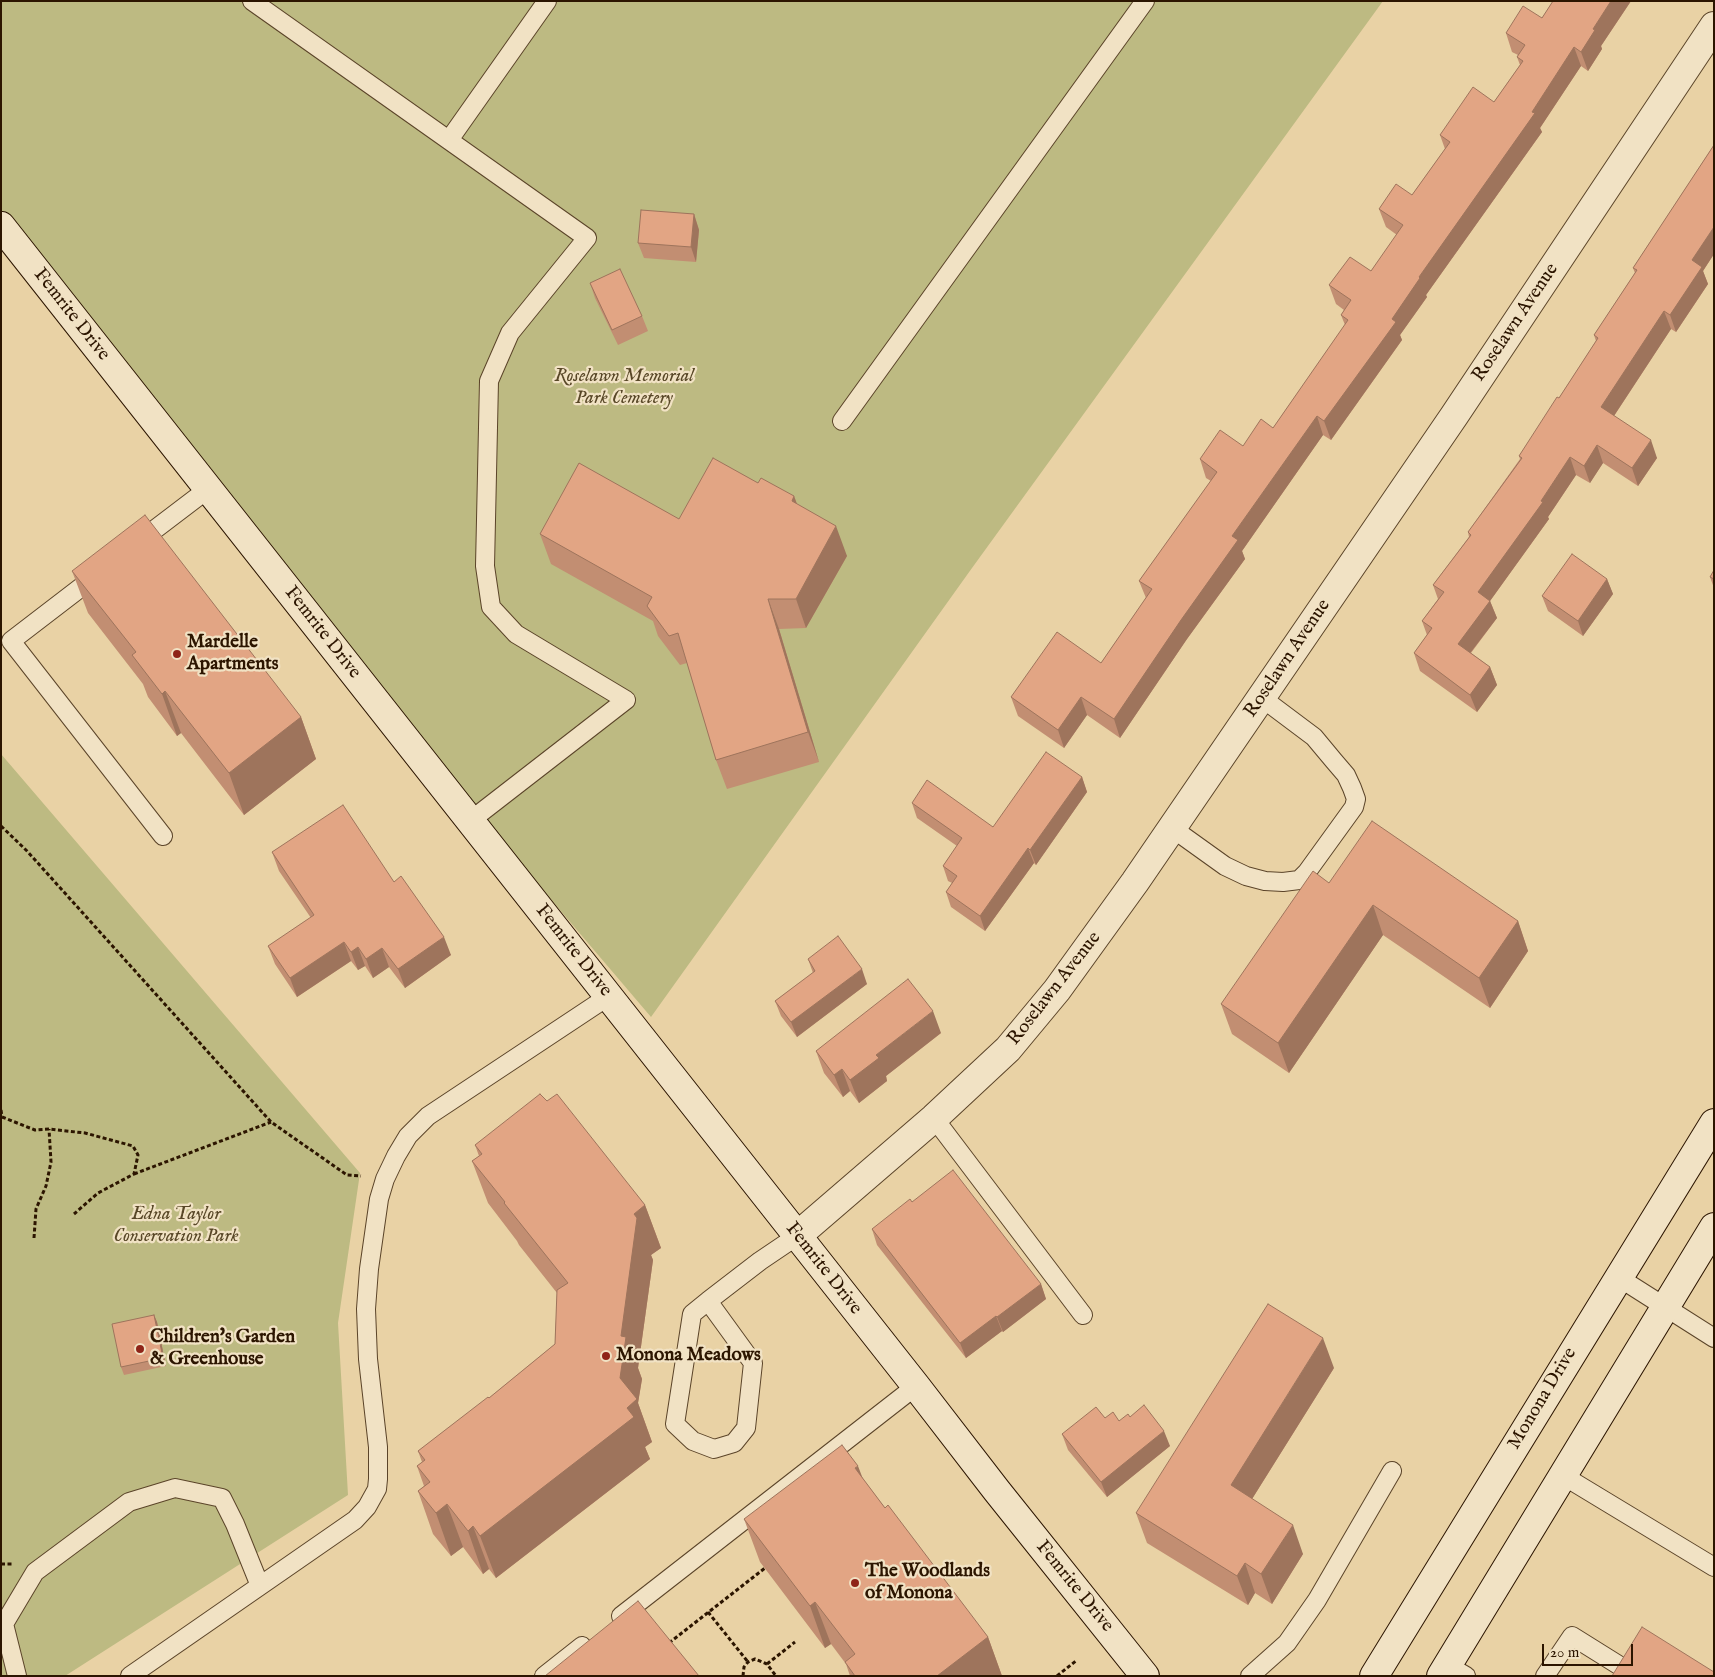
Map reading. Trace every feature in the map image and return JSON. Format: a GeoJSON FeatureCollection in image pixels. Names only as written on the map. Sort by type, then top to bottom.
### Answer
{"type":"FeatureCollection","features":[{"type":"Feature","properties":{"kind":"street","name":"Roselawn Avenue"},"geometry":{"type":"LineString","coordinates":[[797,1236],[934,1118],[1008,1049],[1057,990],[1262,698],[1454,416],[1714,26]]}},
{"type":"Feature","properties":{"kind":"street","name":"Femrite Drive"},"geometry":{"type":"LineString","coordinates":[[1,226],[997,1491],[1145,1676]]}},
{"type":"Feature","properties":{"kind":"street","name":"Monona Drive"},"geometry":{"type":"LineString","coordinates":[[1374,1676],[1714,1122]]}},
{"type":"Feature","properties":{"kind":"street"},"geometry":{"type":"LineString","coordinates":[[1451,1672],[1562,1475],[1714,1227]]}},
{"type":"Feature","properties":{"kind":"lane"},"geometry":{"type":"LineString","coordinates":[[252,1],[587,238],[510,333],[489,381],[485,566],[491,607],[516,634],[626,700],[470,821]]}},
{"type":"Feature","properties":{"kind":"lane"},"geometry":{"type":"LineString","coordinates":[[449,140],[547,1]]}},
{"type":"Feature","properties":{"kind":"lane"},"geometry":{"type":"LineString","coordinates":[[842,422],[1145,1]]}},
{"type":"Feature","properties":{"kind":"lane"},"geometry":{"type":"LineString","coordinates":[[127,551],[208,489]]}},
{"type":"Feature","properties":{"kind":"lane"},"geometry":{"type":"LineString","coordinates":[[112,563],[11,641],[163,836]]}},
{"type":"Feature","properties":{"kind":"lane"},"geometry":{"type":"LineString","coordinates":[[1172,828],[1225,866],[1246,876],[1265,881],[1283,882],[1299,880],[1307,872],[1354,807],[1356,799],[1346,775],[1314,737],[1262,698]]}},
{"type":"Feature","properties":{"kind":"lane"},"geometry":{"type":"LineString","coordinates":[[130,1676],[355,1520],[367,1507],[377,1489],[378,1479],[378,1447],[368,1359],[366,1309],[370,1260],[379,1199],[396,1156],[408,1136],[428,1116],[609,996]]}},
{"type":"Feature","properties":{"kind":"lane"},"geometry":{"type":"LineString","coordinates":[[934,1118],[1083,1315]]}},
{"type":"Feature","properties":{"kind":"lane"},"geometry":{"type":"LineString","coordinates":[[708,1301],[753,1363],[746,1428],[734,1443],[714,1448],[693,1441],[675,1424],[692,1314],[708,1301],[760,1261],[797,1236]]}},
{"type":"Feature","properties":{"kind":"lane"},"geometry":{"type":"LineString","coordinates":[[1618,1277],[1714,1338]]}},
{"type":"Feature","properties":{"kind":"lane"},"geometry":{"type":"LineString","coordinates":[[544,1676],[916,1386]]}},
{"type":"Feature","properties":{"kind":"lane"},"geometry":{"type":"LineString","coordinates":[[1250,1676],[1286,1643],[1317,1600],[1392,1471]]}},
{"type":"Feature","properties":{"kind":"lane"},"geometry":{"type":"LineString","coordinates":[[1562,1475],[1714,1567]]}},
{"type":"Feature","properties":{"kind":"lane"},"geometry":{"type":"LineString","coordinates":[[17,1676],[4,1624],[35,1572],[129,1502],[175,1488],[222,1498],[235,1524],[260,1586]]}},
{"type":"Feature","properties":{"kind":"lane"},"geometry":{"type":"LineString","coordinates":[[1546,1676],[1572,1636],[1628,1671]]}},
{"type":"Feature","properties":{"kind":"path"},"geometry":{"type":"LineString","coordinates":[[1,826],[33,858],[271,1122],[347,1175],[386,1178]]}},
{"type":"Feature","properties":{"kind":"path"},"geometry":{"type":"LineString","coordinates":[[1,1110],[2,1117],[35,1130],[49,1129],[85,1133],[133,1146],[138,1155],[134,1174]]}},
{"type":"Feature","properties":{"kind":"path"},"geometry":{"type":"LineString","coordinates":[[74,1214],[98,1194],[134,1174],[271,1122]]}},
{"type":"Feature","properties":{"kind":"path"},"geometry":{"type":"LineString","coordinates":[[34,1238],[36,1209],[46,1186],[51,1162],[49,1129]]}},
{"type":"Feature","properties":{"kind":"path"},"geometry":{"type":"LineString","coordinates":[[666,1645],[765,1568]]}},
{"type":"Feature","properties":{"kind":"path"},"geometry":{"type":"LineString","coordinates":[[708,1612],[748,1662]]}},
{"type":"Feature","properties":{"kind":"path"},"geometry":{"type":"LineString","coordinates":[[767,1664],[795,1642]]}},
{"type":"Feature","properties":{"kind":"path"},"geometry":{"type":"LineString","coordinates":[[744,1676],[744,1667],[748,1662],[755,1659],[767,1664],[776,1676]]}},
{"type":"Feature","properties":{"kind":"path"},"geometry":{"type":"LineString","coordinates":[[1057,1676],[1076,1660]]}},
{"type":"Feature","properties":{"kind":"green space","name":"Roselawn Memorial Park Cemetery"},"geometry":{"type":"Polygon","coordinates":[[[1,1],[1383,1],[972,568],[651,1017],[295,599],[1,226],[1,1]]]}},
{"type":"Feature","properties":{"kind":"green space","name":"Edna Taylor Conservation Park"},"geometry":{"type":"Polygon","coordinates":[[[1,754],[360,1173],[338,1323],[348,1495],[65,1676],[1,1676],[1,754]]]}},
{"type":"Feature","properties":{"kind":"building"},"geometry":{"type":"Polygon","coordinates":[[[1553,1],[1611,1],[1581,52],[1574,47],[1532,112],[1535,113],[1419,277],[1392,319],[1396,322],[1324,421],[1317,416],[1232,536],[1238,540],[1114,719],[1081,697],[1058,730],[1011,697],[1057,632],[1101,663],[1152,589],[1139,581],[1217,472],[1200,459],[1220,430],[1243,446],[1261,419],[1273,428],[1348,320],[1341,315],[1351,300],[1329,285],[1350,257],[1371,271],[1403,225],[1379,209],[1396,184],[1412,195],[1450,142],[1440,135],[1473,87],[1494,102],[1523,61],[1517,57],[1525,45],[1506,33],[1523,6],[1542,18],[1553,1]]]}},
{"type":"Feature","properties":{"kind":"building"},"geometry":{"type":"Polygon","coordinates":[[[1714,145],[1714,227],[1692,260],[1702,267],[1670,315],[1664,311],[1601,407],[1651,440],[1632,468],[1597,445],[1584,466],[1570,457],[1541,501],[1543,502],[1478,592],[1490,601],[1458,644],[1490,667],[1470,695],[1414,653],[1432,628],[1422,621],[1444,592],[1433,585],[1471,535],[1468,532],[1522,458],[1519,456],[1598,338],[1594,335],[1637,270],[1633,268],[1714,145]]]}},
{"type":"Feature","properties":{"kind":"building"},"geometry":{"type":"Polygon","coordinates":[[[641,210],[694,214],[691,247],[638,243],[641,210]]]}},
{"type":"Feature","properties":{"kind":"building"},"geometry":{"type":"Polygon","coordinates":[[[620,269],[642,316],[612,330],[590,283],[620,269]]]}},
{"type":"Feature","properties":{"kind":"building"},"geometry":{"type":"Polygon","coordinates":[[[713,458],[758,483],[761,478],[794,496],[792,501],[836,526],[796,599],[768,599],[808,732],[716,760],[678,633],[669,636],[647,606],[652,597],[540,534],[579,463],[679,519],[713,458]]]}},
{"type":"Feature","properties":{"kind":"building","name":"Mardelle Apartments"},"geometry":{"type":"Polygon","coordinates":[[[145,515],[301,717],[229,773],[165,691],[162,694],[132,655],[136,652],[72,571],[145,515]]]}},
{"type":"Feature","properties":{"kind":"building"},"geometry":{"type":"Polygon","coordinates":[[[1572,554],[1607,579],[1578,621],[1542,596],[1572,554]]]}},
{"type":"Feature","properties":{"kind":"building"},"geometry":{"type":"Polygon","coordinates":[[[1714,570],[1714,579],[1710,577],[1714,570]]]}},
{"type":"Feature","properties":{"kind":"building"},"geometry":{"type":"Polygon","coordinates":[[[1046,752],[1082,777],[1030,850],[1028,848],[980,916],[946,892],[957,876],[943,866],[962,838],[912,803],[927,780],[993,827],[1046,752]]]}},
{"type":"Feature","properties":{"kind":"building"},"geometry":{"type":"Polygon","coordinates":[[[343,805],[394,882],[401,876],[444,937],[398,969],[382,948],[366,959],[358,947],[351,952],[344,942],[290,978],[268,946],[314,915],[272,852],[343,805]]]}},
{"type":"Feature","properties":{"kind":"building"},"geometry":{"type":"Polygon","coordinates":[[[1372,821],[1518,921],[1479,978],[1373,905],[1278,1043],[1221,1004],[1313,871],[1329,883],[1372,821]]]}},
{"type":"Feature","properties":{"kind":"building"},"geometry":{"type":"Polygon","coordinates":[[[838,936],[862,969],[791,1022],[775,1001],[815,971],[808,959],[838,936]]]}},
{"type":"Feature","properties":{"kind":"building"},"geometry":{"type":"Polygon","coordinates":[[[908,979],[933,1011],[876,1055],[879,1058],[850,1080],[842,1069],[834,1075],[816,1051],[908,979]]]}},
{"type":"Feature","properties":{"kind":"building","name":"Monona Meadows"},"geometry":{"type":"Polygon","coordinates":[[[540,1094],[547,1101],[557,1094],[645,1205],[634,1214],[637,1218],[621,1336],[626,1337],[620,1378],[637,1399],[627,1408],[634,1417],[480,1536],[473,1526],[468,1531],[447,1504],[436,1513],[418,1491],[430,1482],[417,1466],[425,1460],[418,1451],[489,1398],[555,1344],[557,1290],[568,1283],[472,1161],[482,1154],[475,1145],[540,1094]]]}},
{"type":"Feature","properties":{"kind":"building"},"geometry":{"type":"Polygon","coordinates":[[[953,1170],[1041,1284],[960,1343],[872,1229],[910,1199],[912,1202],[953,1170]]]}},
{"type":"Feature","properties":{"kind":"building"},"geometry":{"type":"Polygon","coordinates":[[[1268,1304],[1323,1338],[1231,1485],[1293,1525],[1261,1574],[1245,1563],[1237,1576],[1136,1513],[1268,1304]]]}},
{"type":"Feature","properties":{"kind":"building","name":"Children's Garden & Greenhouse"},"geometry":{"type":"Polygon","coordinates":[[[154,1315],[163,1358],[121,1367],[112,1324],[154,1315]]]}},
{"type":"Feature","properties":{"kind":"building"},"geometry":{"type":"Polygon","coordinates":[[[1144,1405],[1164,1431],[1101,1482],[1062,1434],[1096,1407],[1105,1418],[1113,1412],[1119,1421],[1128,1414],[1130,1417],[1144,1405]]]}},
{"type":"Feature","properties":{"kind":"building","name":"The Woodlands of Monona"},"geometry":{"type":"Polygon","coordinates":[[[842,1445],[858,1466],[855,1468],[885,1508],[888,1505],[988,1637],[937,1676],[855,1676],[845,1662],[855,1654],[815,1602],[810,1606],[744,1519],[842,1445]]]}},
{"type":"Feature","properties":{"kind":"building"},"geometry":{"type":"Polygon","coordinates":[[[638,1601],[699,1676],[545,1676],[638,1601]]]}},
{"type":"Feature","properties":{"kind":"building"},"geometry":{"type":"Polygon","coordinates":[[[1642,1627],[1714,1672],[1714,1676],[1612,1676],[1642,1627]]]}},
{"type":"Feature","properties":{"kind":"place","name":"Mardelle Apartments"},"geometry":{"type":"Point","coordinates":[177,654]}},
{"type":"Feature","properties":{"kind":"place","name":"Children's Garden & Greenhouse"},"geometry":{"type":"Point","coordinates":[140,1349]}},
{"type":"Feature","properties":{"kind":"place","name":"Monona Meadows"},"geometry":{"type":"Point","coordinates":[606,1356]}},
{"type":"Feature","properties":{"kind":"place","name":"The Woodlands of Monona"},"geometry":{"type":"Point","coordinates":[855,1583]}}]}
